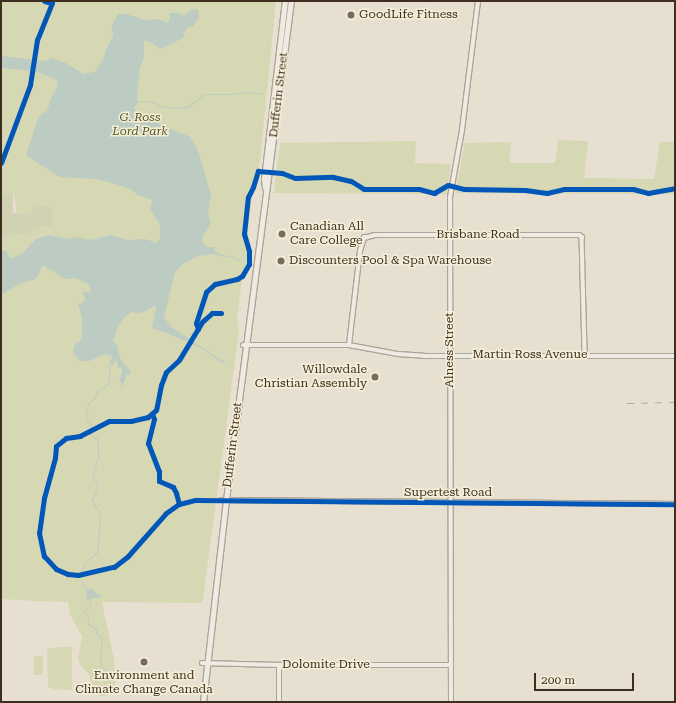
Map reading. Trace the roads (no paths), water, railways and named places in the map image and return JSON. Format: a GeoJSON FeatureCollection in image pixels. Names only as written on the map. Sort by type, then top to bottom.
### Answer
{"type":"FeatureCollection","features":[{"type":"Feature","properties":{"kind":"main road","name":"Dufferin Street"},"geometry":{"type":"LineString","coordinates":[[265,189],[264,179],[285,1]]}},
{"type":"Feature","properties":{"kind":"main road","name":"Dufferin Street"},"geometry":{"type":"LineString","coordinates":[[203,702],[223,500],[265,189],[269,172],[291,1]]}},
{"type":"Feature","properties":{"kind":"street","name":"Alness Street"},"geometry":{"type":"LineString","coordinates":[[451,702],[450,197],[461,137],[478,1]]}},
{"type":"Feature","properties":{"kind":"street","name":"Brisbane Road"},"geometry":{"type":"LineString","coordinates":[[349,344],[360,251],[364,238],[375,235],[579,235],[582,237],[585,355]]}},
{"type":"Feature","properties":{"kind":"street","name":"Martin Ross Avenue"},"geometry":{"type":"LineString","coordinates":[[244,345],[349,344],[410,355],[675,356]]}},
{"type":"Feature","properties":{"kind":"street","name":"Supertest Road"},"geometry":{"type":"LineString","coordinates":[[223,500],[675,504]]}},
{"type":"Feature","properties":{"kind":"street","name":"Dolomite Drive"},"geometry":{"type":"LineString","coordinates":[[202,663],[279,665],[451,665]]}},
{"type":"Feature","properties":{"kind":"street"},"geometry":{"type":"LineString","coordinates":[[279,665],[279,702]]}},
{"type":"Feature","properties":{"kind":"waterway"},"geometry":{"type":"LineString","coordinates":[[140,101],[150,101],[161,106],[173,108],[187,107],[204,94],[232,94],[249,92],[263,94]]}},
{"type":"Feature","properties":{"kind":"waterway"},"geometry":{"type":"LineString","coordinates":[[216,254],[233,257],[242,262]]}},
{"type":"Feature","properties":{"kind":"waterway"},"geometry":{"type":"LineString","coordinates":[[81,572],[85,563],[97,552],[100,514],[92,500],[98,488],[93,475],[98,456],[98,443],[97,439],[91,435],[91,426],[86,419],[86,412],[88,404],[94,398],[97,391],[108,384],[110,365]]}},
{"type":"Feature","properties":{"kind":"waterway"},"geometry":{"type":"LineString","coordinates":[[81,581],[87,590]]}},
{"type":"Feature","properties":{"kind":"waterway"},"geometry":{"type":"LineString","coordinates":[[90,602],[90,605],[84,612],[88,617],[89,625],[95,628],[97,634],[102,639],[100,663],[107,673],[111,688]]}},
{"type":"Feature","properties":{"kind":"railway"},"geometry":{"type":"LineString","coordinates":[[627,403],[675,402]]}},
{"type":"Feature","properties":{"kind":"place","name":"GoodLife Fitness"},"geometry":{"type":"Point","coordinates":[351,15]}},
{"type":"Feature","properties":{"kind":"place","name":"Canadian All Care College"},"geometry":{"type":"Point","coordinates":[282,234]}},
{"type":"Feature","properties":{"kind":"place","name":"Discounters Pool & Spa Warehouse"},"geometry":{"type":"Point","coordinates":[281,261]}},
{"type":"Feature","properties":{"kind":"place","name":"Willowdale Christian Assembly"},"geometry":{"type":"Point","coordinates":[375,377]}},
{"type":"Feature","properties":{"kind":"place","name":"Environment and Climate Change Canada"},"geometry":{"type":"Point","coordinates":[144,662]}},
{"type":"Feature","properties":{"kind":"park label","name":"G. Ross Lord Park"},"geometry":{"type":"Point","coordinates":[140,125]}}]}
